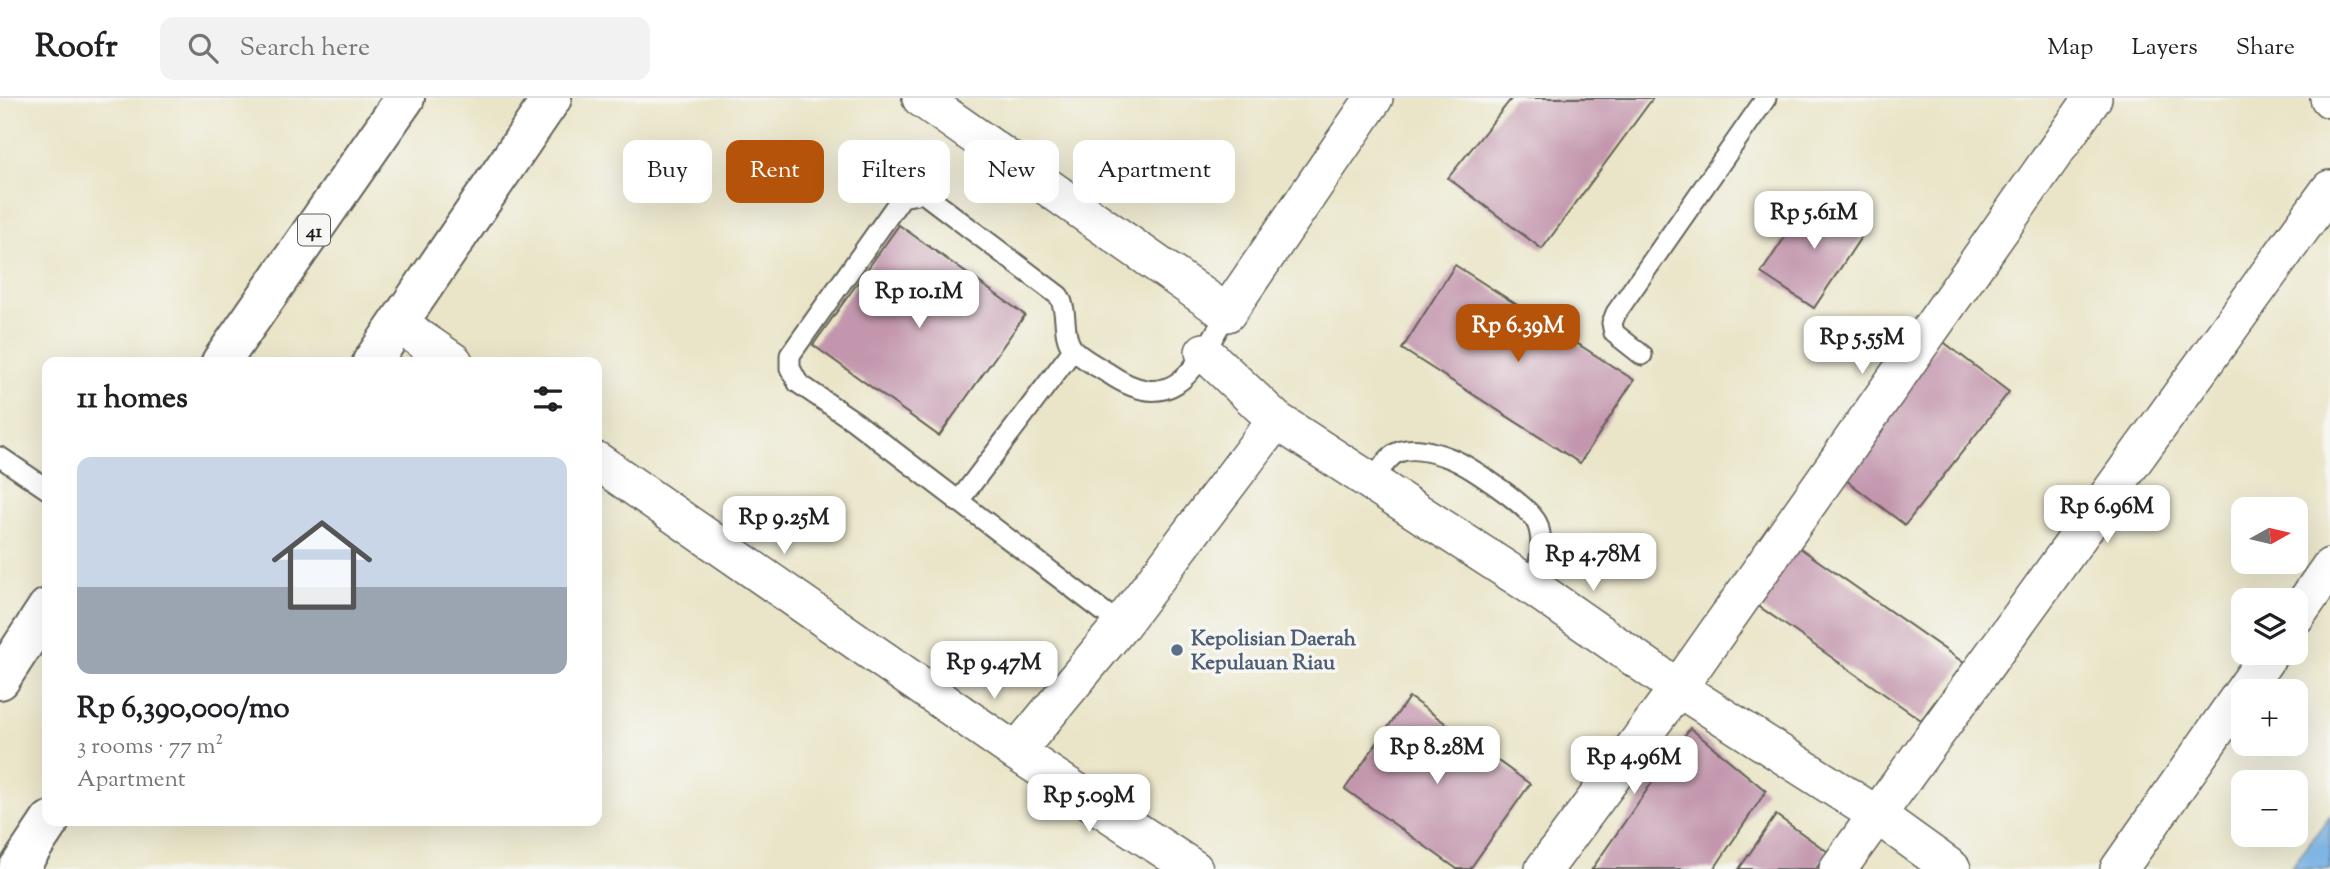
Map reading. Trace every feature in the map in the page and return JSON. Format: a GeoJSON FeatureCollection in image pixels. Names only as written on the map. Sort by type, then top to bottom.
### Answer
{"type":"FeatureCollection","features":[{"type":"Feature","properties":{"kind":"highway","name":"41"},"geometry":{"type":"LineString","coordinates":[[224,357],[405,98]]}},
{"type":"Feature","properties":{"kind":"highway"},"geometry":{"type":"LineString","coordinates":[[376,357],[552,98]]}},
{"type":"Feature","properties":{"kind":"highway"},"geometry":{"type":"LineString","coordinates":[[0,680],[42,616]]}},
{"type":"Feature","properties":{"kind":"highway"},"geometry":{"type":"LineString","coordinates":[[18,869],[47,826]]}},
{"type":"Feature","properties":{"kind":"street"},"geometry":{"type":"LineString","coordinates":[[921,98],[1227,313],[1374,98]]}},
{"type":"Feature","properties":{"kind":"street"},"geometry":{"type":"LineString","coordinates":[[1544,869],[1678,688],[2093,98]]}},
{"type":"Feature","properties":{"kind":"street"},"geometry":{"type":"LineString","coordinates":[[1838,869],[2330,188]]}},
{"type":"Feature","properties":{"kind":"street"},"geometry":{"type":"LineString","coordinates":[[399,324],[447,357]]}},
{"type":"Feature","properties":{"kind":"street"},"geometry":{"type":"LineString","coordinates":[[1204,352],[1276,419],[1533,587],[1678,688],[1877,815],[1952,869]]}},
{"type":"Feature","properties":{"kind":"street"},"geometry":{"type":"LineString","coordinates":[[1016,752],[1121,625],[1276,419]]}},
{"type":"Feature","properties":{"kind":"street"},"geometry":{"type":"LineString","coordinates":[[602,464],[1016,752],[1194,869]]}},
{"type":"Feature","properties":{"kind":"street"},"geometry":{"type":"LineString","coordinates":[[2308,599],[2330,567]]}},
{"type":"Feature","properties":{"kind":"street"},"geometry":{"type":"LineString","coordinates":[[2119,869],[2262,665]]}},
{"type":"Feature","properties":{"kind":"lane"},"geometry":{"type":"LineString","coordinates":[[1642,355],[1614,333],[1612,323],[1616,313],[1766,98]]}},
{"type":"Feature","properties":{"kind":"lane"},"geometry":{"type":"LineString","coordinates":[[1121,625],[854,421],[798,383],[790,368],[790,355],[902,197],[923,193],[1059,296],[1066,337],[1073,349],[1126,386],[1158,392],[1181,380],[1194,370],[1227,313]]}},
{"type":"Feature","properties":{"kind":"lane"},"geometry":{"type":"LineString","coordinates":[[958,502],[1073,349]]}},
{"type":"Feature","properties":{"kind":"lane"},"geometry":{"type":"LineString","coordinates":[[1371,483],[1391,456],[1417,449],[1449,457],[1480,475],[1530,513],[1537,524],[1541,539],[1538,570],[1533,587]]}},
{"type":"Feature","properties":{"kind":"lane"},"geometry":{"type":"LineString","coordinates":[[0,457],[42,486]]}},
{"type":"Feature","properties":{"kind":"water"},"geometry":{"type":"Polygon","coordinates":[[[2330,816],[2330,869],[2290,869],[2330,816]]]}},
{"type":"Feature","properties":{"kind":"building"},"geometry":{"type":"Polygon","coordinates":[[[1512,98],[1653,98],[1542,249],[1448,178],[1512,98]]]}},
{"type":"Feature","properties":{"kind":"building"},"geometry":{"type":"Polygon","coordinates":[[[1814,193],[1867,228],[1814,308],[1761,273],[1814,193]]]}},
{"type":"Feature","properties":{"kind":"building"},"geometry":{"type":"Polygon","coordinates":[[[899,225],[1025,315],[939,436],[813,345],[899,225]]]}},
{"type":"Feature","properties":{"kind":"building"},"geometry":{"type":"Polygon","coordinates":[[[1455,265],[1634,380],[1580,463],[1402,349],[1455,265]]]}},
{"type":"Feature","properties":{"kind":"building"},"geometry":{"type":"Polygon","coordinates":[[[1941,340],[2009,392],[1905,525],[1842,477],[1941,340]]]}},
{"type":"Feature","properties":{"kind":"building"},"geometry":{"type":"Polygon","coordinates":[[[1790,541],[1964,663],[1921,720],[1747,598],[1790,541]]]}},
{"type":"Feature","properties":{"kind":"building"},"geometry":{"type":"Polygon","coordinates":[[[1409,697],[1530,784],[1470,869],[1457,869],[1345,789],[1409,697]]]}},
{"type":"Feature","properties":{"kind":"building"},"geometry":{"type":"Polygon","coordinates":[[[1690,728],[1766,791],[1714,869],[1592,869],[1690,728]]]}},
{"type":"Feature","properties":{"kind":"building"},"geometry":{"type":"Polygon","coordinates":[[[1776,815],[1828,852],[1816,869],[1739,869],[1776,815]]]}},
{"type":"Feature","properties":{"kind":"place","name":"Kepolisian Daerah Kepulauan Riau"},"geometry":{"type":"Point","coordinates":[1177,650]}}]}
